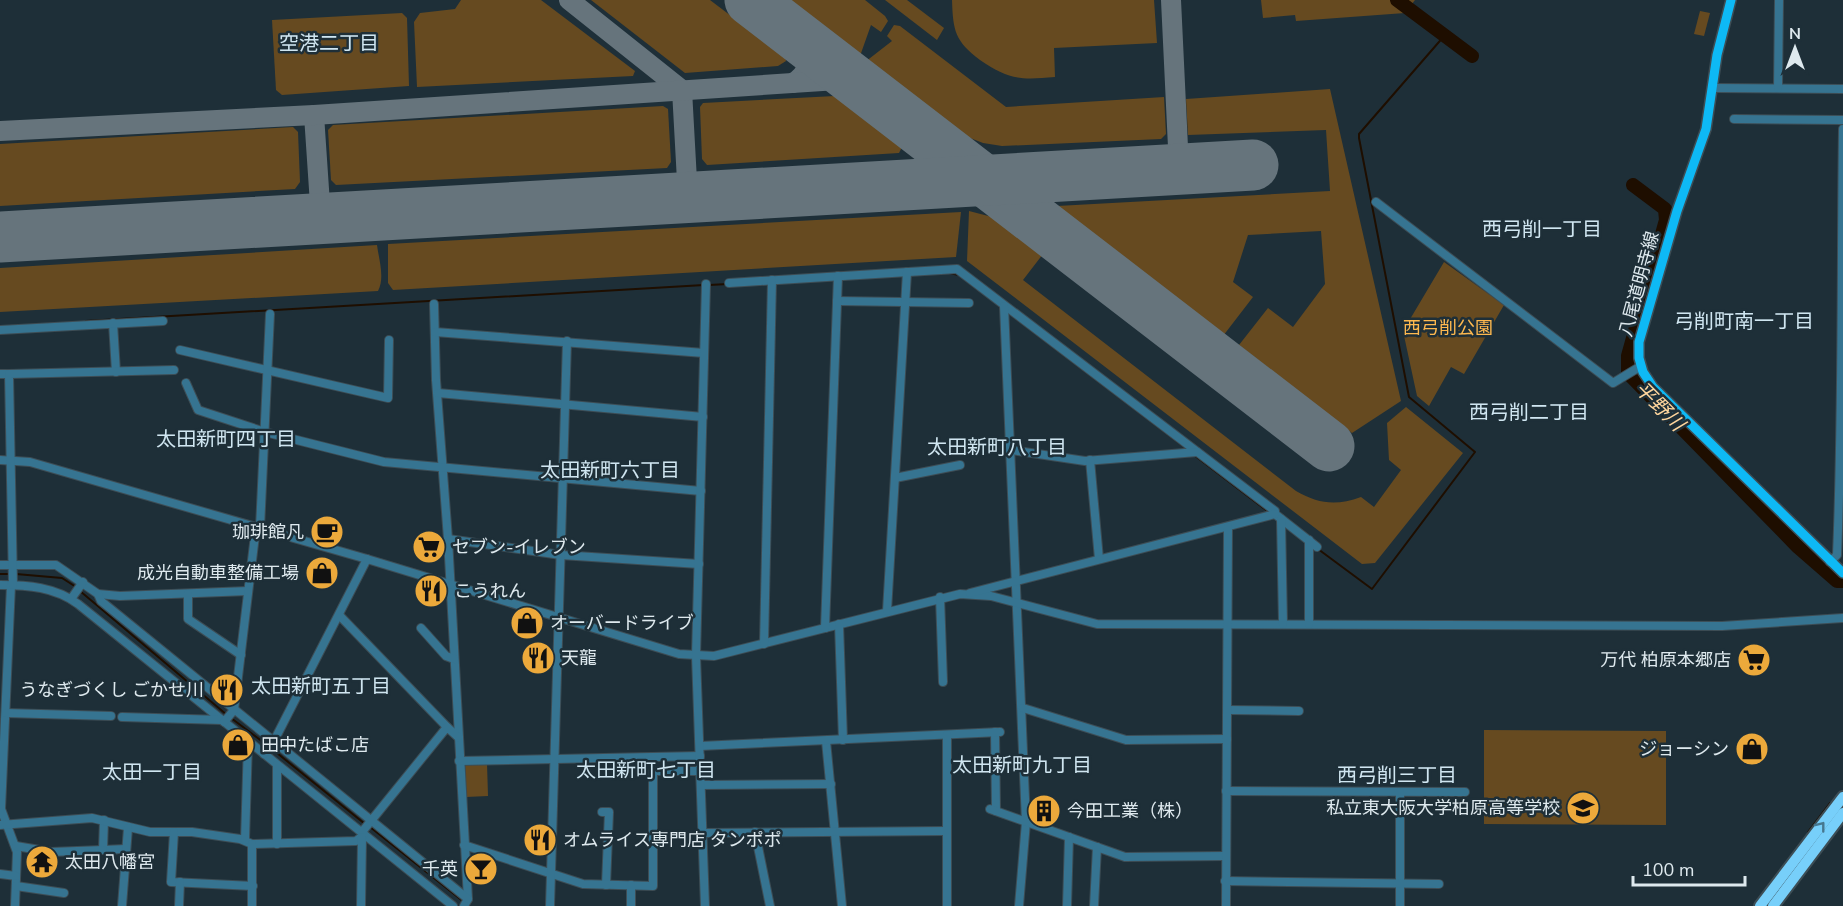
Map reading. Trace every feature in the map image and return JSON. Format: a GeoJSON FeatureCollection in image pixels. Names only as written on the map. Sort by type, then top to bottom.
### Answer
{"type":"FeatureCollection","features":[{"type":"Feature","properties":{"kind":"highway"},"geometry":{"type":"LineString","coordinates":[[1761,906],[1843,797]]}},
{"type":"Feature","properties":{"kind":"highway"},"geometry":{"type":"LineString","coordinates":[[1773,906],[1841,821]]}},
{"type":"Feature","properties":{"kind":"main road","name":"八尾道明寺線"},"geometry":{"type":"LineString","coordinates":[[1641,366],[1639,342],[1677,211],[1704,137],[1714,88],[1717,55],[1731,0]]}},
{"type":"Feature","properties":{"kind":"main road"},"geometry":{"type":"LineString","coordinates":[[1641,366],[1653,387],[1843,573]]}},
{"type":"Feature","properties":{"kind":"street"},"geometry":{"type":"LineString","coordinates":[[1778,88],[1779,0]]}},
{"type":"Feature","properties":{"kind":"street"},"geometry":{"type":"LineString","coordinates":[[1714,88],[1843,89]]}},
{"type":"Feature","properties":{"kind":"street"},"geometry":{"type":"LineString","coordinates":[[1734,119],[1843,120]]}},
{"type":"Feature","properties":{"kind":"street"},"geometry":{"type":"LineString","coordinates":[[1830,562],[1837,555],[1843,456],[1843,129]]}},
{"type":"Feature","properties":{"kind":"street"},"geometry":{"type":"LineString","coordinates":[[1376,201],[1613,383],[1641,366]]}},
{"type":"Feature","properties":{"kind":"street"},"geometry":{"type":"LineString","coordinates":[[729,283],[957,269],[1275,511],[1278,517],[1283,624]]}},
{"type":"Feature","properties":{"kind":"street"},"geometry":{"type":"LineString","coordinates":[[887,611],[907,272]]}},
{"type":"Feature","properties":{"kind":"street"},"geometry":{"type":"LineString","coordinates":[[825,628],[838,276]]}},
{"type":"Feature","properties":{"kind":"street"},"geometry":{"type":"LineString","coordinates":[[764,644],[772,280]]}},
{"type":"Feature","properties":{"kind":"street"},"geometry":{"type":"LineString","coordinates":[[705,906],[696,656],[706,284]]}},
{"type":"Feature","properties":{"kind":"street"},"geometry":{"type":"LineString","coordinates":[[837,301],[906,300],[969,303]]}},
{"type":"Feature","properties":{"kind":"street"},"geometry":{"type":"LineString","coordinates":[[434,304],[467,902]]}},
{"type":"Feature","properties":{"kind":"street"},"geometry":{"type":"LineString","coordinates":[[1004,306],[1023,708],[1026,822],[1019,906]]}},
{"type":"Feature","properties":{"kind":"street"},"geometry":{"type":"LineString","coordinates":[[122,717],[224,720],[234,710],[258,527],[270,314]]}},
{"type":"Feature","properties":{"kind":"street"},"geometry":{"type":"LineString","coordinates":[[0,330],[163,321]]}},
{"type":"Feature","properties":{"kind":"street"},"geometry":{"type":"LineString","coordinates":[[113,323],[116,372]]}},
{"type":"Feature","properties":{"kind":"street"},"geometry":{"type":"LineString","coordinates":[[435,332],[567,340],[704,353]]}},
{"type":"Feature","properties":{"kind":"street"},"geometry":{"type":"LineString","coordinates":[[180,350],[388,398],[389,340]]}},
{"type":"Feature","properties":{"kind":"street"},"geometry":{"type":"LineString","coordinates":[[550,906],[558,617],[565,478],[567,340]]}},
{"type":"Feature","properties":{"kind":"street"},"geometry":{"type":"LineString","coordinates":[[0,374],[174,370]]}},
{"type":"Feature","properties":{"kind":"street"},"geometry":{"type":"LineString","coordinates":[[9,374],[14,565],[1,792],[3,825],[16,846],[15,906]]}},
{"type":"Feature","properties":{"kind":"street"},"geometry":{"type":"LineString","coordinates":[[186,383],[198,410],[265,432],[384,462],[701,491]]}},
{"type":"Feature","properties":{"kind":"street"},"geometry":{"type":"LineString","coordinates":[[438,393],[703,417]]}},
{"type":"Feature","properties":{"kind":"street"},"geometry":{"type":"LineString","coordinates":[[1011,450],[1090,460],[1197,452]]}},
{"type":"Feature","properties":{"kind":"street"},"geometry":{"type":"LineString","coordinates":[[0,460],[30,462],[258,527],[679,654],[696,656],[714,656],[940,597],[969,594],[991,596],[1097,624],[1722,626],[1843,618]]}},
{"type":"Feature","properties":{"kind":"street"},"geometry":{"type":"LineString","coordinates":[[1090,460],[1099,559]]}},
{"type":"Feature","properties":{"kind":"street"},"geometry":{"type":"LineString","coordinates":[[895,478],[960,465]]}},
{"type":"Feature","properties":{"kind":"street"},"geometry":{"type":"LineString","coordinates":[[969,594],[1016,579],[1278,517],[1317,547]]}},
{"type":"Feature","properties":{"kind":"street"},"geometry":{"type":"LineString","coordinates":[[1226,906],[1228,527]]}},
{"type":"Feature","properties":{"kind":"street"},"geometry":{"type":"LineString","coordinates":[[448,539],[561,555],[699,564]]}},
{"type":"Feature","properties":{"kind":"street"},"geometry":{"type":"LineString","coordinates":[[1309,540],[1309,624]]}},
{"type":"Feature","properties":{"kind":"street"},"geometry":{"type":"LineString","coordinates":[[266,752],[340,616],[367,560]]}},
{"type":"Feature","properties":{"kind":"street"},"geometry":{"type":"LineString","coordinates":[[0,565],[56,565],[83,582],[98,594],[101,601],[371,820],[453,906]]}},
{"type":"Feature","properties":{"kind":"street"},"geometry":{"type":"LineString","coordinates":[[0,585],[13,582],[43,588],[71,598],[133,643],[202,700],[248,742],[266,752],[277,765],[347,816],[363,833],[407,860],[467,902]]}},
{"type":"Feature","properties":{"kind":"street"},"geometry":{"type":"LineString","coordinates":[[71,598],[83,582]]}},
{"type":"Feature","properties":{"kind":"street"},"geometry":{"type":"LineString","coordinates":[[98,594],[120,596],[248,591]]}},
{"type":"Feature","properties":{"kind":"street"},"geometry":{"type":"LineString","coordinates":[[189,594],[188,619],[241,655]]}},
{"type":"Feature","properties":{"kind":"street"},"geometry":{"type":"LineString","coordinates":[[940,597],[943,682]]}},
{"type":"Feature","properties":{"kind":"street"},"geometry":{"type":"LineString","coordinates":[[340,616],[458,737]]}},
{"type":"Feature","properties":{"kind":"street"},"geometry":{"type":"LineString","coordinates":[[839,624],[843,740]]}},
{"type":"Feature","properties":{"kind":"street"},"geometry":{"type":"LineString","coordinates":[[421,628],[446,656],[454,659]]}},
{"type":"Feature","properties":{"kind":"street"},"geometry":{"type":"LineString","coordinates":[[133,643],[142,633]]}},
{"type":"Feature","properties":{"kind":"street"},"geometry":{"type":"LineString","coordinates":[[185,686],[190,673]]}},
{"type":"Feature","properties":{"kind":"street"},"geometry":{"type":"LineString","coordinates":[[185,686],[197,679]]}},
{"type":"Feature","properties":{"kind":"street"},"geometry":{"type":"LineString","coordinates":[[202,700],[210,690]]}},
{"type":"Feature","properties":{"kind":"street"},"geometry":{"type":"LineString","coordinates":[[1023,708],[1126,740],[1227,739]]}},
{"type":"Feature","properties":{"kind":"street"},"geometry":{"type":"LineString","coordinates":[[1228,710],[1299,711]]}},
{"type":"Feature","properties":{"kind":"street"},"geometry":{"type":"LineString","coordinates":[[4,711],[111,716]]}},
{"type":"Feature","properties":{"kind":"street"},"geometry":{"type":"LineString","coordinates":[[3,825],[80,818],[104,820],[128,828],[248,842],[277,844],[356,841],[447,727]]}},
{"type":"Feature","properties":{"kind":"street"},"geometry":{"type":"LineString","coordinates":[[700,746],[998,732],[993,810],[1125,857],[1225,856]]}},
{"type":"Feature","properties":{"kind":"street"},"geometry":{"type":"LineString","coordinates":[[947,906],[948,735]]}},
{"type":"Feature","properties":{"kind":"street"},"geometry":{"type":"LineString","coordinates":[[826,741],[842,906]]}},
{"type":"Feature","properties":{"kind":"street"},"geometry":{"type":"LineString","coordinates":[[248,742],[248,842],[253,886],[252,906]]}},
{"type":"Feature","properties":{"kind":"street"},"geometry":{"type":"LineString","coordinates":[[459,761],[554,757],[700,756]]}},
{"type":"Feature","properties":{"kind":"street"},"geometry":{"type":"LineString","coordinates":[[277,765],[277,844]]}},
{"type":"Feature","properties":{"kind":"street"},"geometry":{"type":"LineString","coordinates":[[464,845],[583,884],[653,886],[653,771],[701,771]]}},
{"type":"Feature","properties":{"kind":"street"},"geometry":{"type":"LineString","coordinates":[[311,788],[319,778]]}},
{"type":"Feature","properties":{"kind":"street"},"geometry":{"type":"LineString","coordinates":[[701,785],[831,784]]}},
{"type":"Feature","properties":{"kind":"street"},"geometry":{"type":"LineString","coordinates":[[324,798],[332,789]]}},
{"type":"Feature","properties":{"kind":"street"},"geometry":{"type":"LineString","coordinates":[[1226,791],[1465,792]]}},
{"type":"Feature","properties":{"kind":"street"},"geometry":{"type":"LineString","coordinates":[[1400,792],[1400,906]]}},
{"type":"Feature","properties":{"kind":"street"},"geometry":{"type":"LineString","coordinates":[[335,807],[343,798]]}},
{"type":"Feature","properties":{"kind":"street"},"geometry":{"type":"LineString","coordinates":[[347,816],[354,807]]}},
{"type":"Feature","properties":{"kind":"street"},"geometry":{"type":"LineString","coordinates":[[602,812],[609,812],[606,885]]}},
{"type":"Feature","properties":{"kind":"street"},"geometry":{"type":"LineString","coordinates":[[103,849],[104,820]]}},
{"type":"Feature","properties":{"kind":"street"},"geometry":{"type":"LineString","coordinates":[[122,906],[128,828]]}},
{"type":"Feature","properties":{"kind":"street"},"geometry":{"type":"LineString","coordinates":[[703,833],[947,831]]}},
{"type":"Feature","properties":{"kind":"street"},"geometry":{"type":"LineString","coordinates":[[174,832],[171,882],[253,886]]}},
{"type":"Feature","properties":{"kind":"street"},"geometry":{"type":"LineString","coordinates":[[756,832],[770,906]]}},
{"type":"Feature","properties":{"kind":"street"},"geometry":{"type":"LineString","coordinates":[[361,906],[363,833]]}},
{"type":"Feature","properties":{"kind":"street"},"geometry":{"type":"LineString","coordinates":[[1067,906],[1069,837]]}},
{"type":"Feature","properties":{"kind":"street"},"geometry":{"type":"LineString","coordinates":[[16,846],[51,852],[125,849]]}},
{"type":"Feature","properties":{"kind":"street"},"geometry":{"type":"LineString","coordinates":[[1094,906],[1097,847]]}},
{"type":"Feature","properties":{"kind":"street"},"geometry":{"type":"LineString","coordinates":[[0,874],[16,876]]}},
{"type":"Feature","properties":{"kind":"street"},"geometry":{"type":"LineString","coordinates":[[1225,881],[1439,884]]}},
{"type":"Feature","properties":{"kind":"street"},"geometry":{"type":"LineString","coordinates":[[178,906],[180,882]]}},
{"type":"Feature","properties":{"kind":"street"},"geometry":{"type":"LineString","coordinates":[[631,885],[631,906]]}},
{"type":"Feature","properties":{"kind":"street"},"geometry":{"type":"LineString","coordinates":[[16,886],[64,893]]}},
{"type":"Feature","properties":{"kind":"green space"},"geometry":{"type":"Polygon","coordinates":[[[461,0],[541,0],[635,71],[633,76],[417,87],[414,22],[420,13],[455,9],[461,0]]]}},
{"type":"Feature","properties":{"kind":"green space"},"geometry":{"type":"Polygon","coordinates":[[[591,0],[710,0],[785,57],[786,61],[778,66],[685,73],[591,0]]]}},
{"type":"Feature","properties":{"kind":"green space"},"geometry":{"type":"Polygon","coordinates":[[[785,0],[865,0],[888,21],[881,32],[871,25],[860,56],[785,0]]]}},
{"type":"Feature","properties":{"kind":"green space"},"geometry":{"type":"Polygon","coordinates":[[[885,0],[907,0],[944,28],[937,40],[885,0]]]}},
{"type":"Feature","properties":{"kind":"green space"},"geometry":{"type":"Polygon","coordinates":[[[952,0],[1154,0],[1157,43],[1054,48],[1055,77],[1016,77],[990,67],[960,41],[953,20],[952,0]]]}},
{"type":"Feature","properties":{"kind":"green space"},"geometry":{"type":"Polygon","coordinates":[[[1261,0],[1415,0],[1405,13],[1296,21],[1295,15],[1263,18],[1261,0]]]}},
{"type":"Feature","properties":{"kind":"green space"},"geometry":{"type":"Polygon","coordinates":[[[1700,11],[1710,13],[1704,36],[1694,34],[1700,11]]]}},
{"type":"Feature","properties":{"kind":"green space"},"geometry":{"type":"Polygon","coordinates":[[[402,13],[407,18],[409,86],[282,95],[276,90],[272,20],[402,13]]]}},
{"type":"Feature","properties":{"kind":"green space"},"geometry":{"type":"Polygon","coordinates":[[[894,25],[900,26],[1006,107],[1164,97],[1166,134],[1161,139],[1002,146],[983,143],[965,136],[865,62],[892,41],[887,36],[894,25]]]}},
{"type":"Feature","properties":{"kind":"green space"},"geometry":{"type":"Polygon","coordinates":[[[1330,89],[1401,401],[1352,433],[1239,345],[1268,308],[1293,327],[1325,284],[1321,231],[1248,235],[1233,282],[1253,297],[1223,336],[1057,206],[1330,191],[1326,130],[1188,135],[1186,99],[1330,89]]]}},
{"type":"Feature","properties":{"kind":"green space"},"geometry":{"type":"Polygon","coordinates":[[[835,96],[902,147],[899,153],[707,165],[702,159],[700,107],[703,103],[835,96]]]}},
{"type":"Feature","properties":{"kind":"green space"},"geometry":{"type":"Polygon","coordinates":[[[663,106],[668,109],[671,162],[667,168],[336,185],[331,180],[328,130],[333,125],[663,106]]]}},
{"type":"Feature","properties":{"kind":"green space"},"geometry":{"type":"Polygon","coordinates":[[[293,127],[298,132],[300,182],[295,189],[0,206],[0,144],[293,127]]]}},
{"type":"Feature","properties":{"kind":"green space"},"geometry":{"type":"Polygon","coordinates":[[[969,211],[996,218],[1043,254],[1023,280],[1304,495],[1328,502],[1344,502],[1361,497],[1374,507],[1401,470],[1389,460],[1387,423],[1406,407],[1463,453],[1375,563],[1362,564],[967,261],[969,211]]]}},
{"type":"Feature","properties":{"kind":"green space"},"geometry":{"type":"Polygon","coordinates":[[[961,212],[956,257],[393,290],[388,283],[388,244],[961,212]]]}},
{"type":"Feature","properties":{"kind":"green space"},"geometry":{"type":"Polygon","coordinates":[[[377,245],[381,275],[378,291],[0,312],[0,268],[377,245]]]}},
{"type":"Feature","properties":{"kind":"green space","name":"西弓削公園"},"geometry":{"type":"Polygon","coordinates":[[[1444,262],[1504,305],[1464,374],[1451,367],[1429,406],[1417,396],[1403,331],[1444,262]]]}},
{"type":"Feature","properties":{"kind":"green space"},"geometry":{"type":"Polygon","coordinates":[[[1484,730],[1666,731],[1666,825],[1484,824],[1484,730]]]}},
{"type":"Feature","properties":{"kind":"green space"},"geometry":{"type":"Polygon","coordinates":[[[487,763],[488,796],[466,797],[465,764],[487,763]]]}},
{"type":"Feature","properties":{"kind":"waterway","name":"平野川"},"geometry":{"type":"LineString","coordinates":[[1397,0],[1472,56]]}},
{"type":"Feature","properties":{"kind":"waterway"},"geometry":{"type":"LineString","coordinates":[[1318,549],[1372,589],[1475,452],[1409,397],[1359,138],[1359,134],[1445,35]]}},
{"type":"Feature","properties":{"kind":"waterway","name":"平野川"},"geometry":{"type":"LineString","coordinates":[[1633,185],[1665,209],[1666,220],[1628,356],[1628,373],[1798,547],[1837,581],[1843,581]]}},
{"type":"Feature","properties":{"kind":"waterway"},"geometry":{"type":"LineString","coordinates":[[949,273],[959,275],[977,289]]}},
{"type":"Feature","properties":{"kind":"waterway"},"geometry":{"type":"LineString","coordinates":[[709,285],[728,284]]}},
{"type":"Feature","properties":{"kind":"waterway"},"geometry":{"type":"LineString","coordinates":[[86,321],[704,285]]}},
{"type":"Feature","properties":{"kind":"waterway"},"geometry":{"type":"LineString","coordinates":[[1006,311],[1187,449]]}},
{"type":"Feature","properties":{"kind":"waterway"},"geometry":{"type":"LineString","coordinates":[[1194,455],[1270,513]]}},
{"type":"Feature","properties":{"kind":"waterway"},"geometry":{"type":"LineString","coordinates":[[0,574],[10,574]]}},
{"type":"Feature","properties":{"kind":"waterway"},"geometry":{"type":"LineString","coordinates":[[16,574],[62,578],[76,587]]}},
{"type":"Feature","properties":{"kind":"waterway"},"geometry":{"type":"LineString","coordinates":[[80,591],[227,715]]}},
{"type":"Feature","properties":{"kind":"waterway"},"geometry":{"type":"LineString","coordinates":[[231,718],[267,745]]}},
{"type":"Feature","properties":{"kind":"waterway"},"geometry":{"type":"LineString","coordinates":[[272,749],[365,824]]}},
{"type":"Feature","properties":{"kind":"waterway"},"geometry":{"type":"LineString","coordinates":[[1808,832],[1830,803]]}},
{"type":"Feature","properties":{"kind":"waterway"},"geometry":{"type":"LineString","coordinates":[[370,827],[464,902]]}},
{"type":"Feature","properties":{"kind":"taxiway"},"geometry":{"type":"LineString","coordinates":[[569,0],[682,90],[688,199]]}},
{"type":"Feature","properties":{"kind":"taxiway"},"geometry":{"type":"LineString","coordinates":[[1157,170],[1174,156],[1178,147],[1171,0]]}},
{"type":"Feature","properties":{"kind":"taxiway"},"geometry":{"type":"LineString","coordinates":[[793,83],[806,70],[808,55],[805,42]]}},
{"type":"Feature","properties":{"kind":"taxiway"},"geometry":{"type":"LineString","coordinates":[[0,131],[314,115],[853,79]]}},
{"type":"Feature","properties":{"kind":"taxiway"},"geometry":{"type":"LineString","coordinates":[[314,115],[321,219]]}},
{"type":"Feature","properties":{"kind":"runway"},"geometry":{"type":"LineString","coordinates":[[750,0],[1329,446]]}},
{"type":"Feature","properties":{"kind":"runway"},"geometry":{"type":"LineString","coordinates":[[0,237],[1253,165]]}},
{"type":"Feature","properties":{"kind":"place","name":"珈琲館凡"},"geometry":{"type":"Point","coordinates":[327,532]}},
{"type":"Feature","properties":{"kind":"place","name":"セブン-イレブン"},"geometry":{"type":"Point","coordinates":[429,547]}},
{"type":"Feature","properties":{"kind":"place","name":"成光自動車整備工場"},"geometry":{"type":"Point","coordinates":[322,573]}},
{"type":"Feature","properties":{"kind":"place","name":"こうれん"},"geometry":{"type":"Point","coordinates":[431,591]}},
{"type":"Feature","properties":{"kind":"place","name":"オーバードライブ"},"geometry":{"type":"Point","coordinates":[527,623]}},
{"type":"Feature","properties":{"kind":"place","name":"天龍"},"geometry":{"type":"Point","coordinates":[538,658]}},
{"type":"Feature","properties":{"kind":"place","name":"万代 柏原本郷店"},"geometry":{"type":"Point","coordinates":[1754,660]}},
{"type":"Feature","properties":{"kind":"place","name":"うなぎづくし ごかせ川"},"geometry":{"type":"Point","coordinates":[227,690]}},
{"type":"Feature","properties":{"kind":"place","name":"田中たばこ店"},"geometry":{"type":"Point","coordinates":[238,745]}},
{"type":"Feature","properties":{"kind":"place","name":"ジョーシン"},"geometry":{"type":"Point","coordinates":[1752,749]}},
{"type":"Feature","properties":{"kind":"place","name":"私立東大阪大学柏原高等学校"},"geometry":{"type":"Point","coordinates":[1583,808]}},
{"type":"Feature","properties":{"kind":"place","name":"今田工業（株）"},"geometry":{"type":"Point","coordinates":[1044,811]}},
{"type":"Feature","properties":{"kind":"place","name":"オムライス専門店 タンポポ"},"geometry":{"type":"Point","coordinates":[540,840]}},
{"type":"Feature","properties":{"kind":"place","name":"太田八幡宮"},"geometry":{"type":"Point","coordinates":[42,862]}},
{"type":"Feature","properties":{"kind":"place","name":"千英"},"geometry":{"type":"Point","coordinates":[481,869]}},
{"type":"Feature","properties":{"kind":"district","name":"空港二丁目"},"geometry":{"type":"Point","coordinates":[329,43]}},
{"type":"Feature","properties":{"kind":"district","name":"西弓削一丁目"},"geometry":{"type":"Point","coordinates":[1542,229]}},
{"type":"Feature","properties":{"kind":"district","name":"弓削町南一丁目"},"geometry":{"type":"Point","coordinates":[1744,321]}},
{"type":"Feature","properties":{"kind":"district","name":"西弓削二丁目"},"geometry":{"type":"Point","coordinates":[1529,412]}},
{"type":"Feature","properties":{"kind":"district","name":"太田新町四丁目"},"geometry":{"type":"Point","coordinates":[226,439]}},
{"type":"Feature","properties":{"kind":"district","name":"太田新町八丁目"},"geometry":{"type":"Point","coordinates":[997,447]}},
{"type":"Feature","properties":{"kind":"district","name":"太田新町六丁目"},"geometry":{"type":"Point","coordinates":[610,470]}},
{"type":"Feature","properties":{"kind":"district","name":"太田新町五丁目"},"geometry":{"type":"Point","coordinates":[321,686]}},
{"type":"Feature","properties":{"kind":"district","name":"太田新町九丁目"},"geometry":{"type":"Point","coordinates":[1022,765]}},
{"type":"Feature","properties":{"kind":"district","name":"太田新町七丁目"},"geometry":{"type":"Point","coordinates":[646,770]}},
{"type":"Feature","properties":{"kind":"district","name":"太田一丁目"},"geometry":{"type":"Point","coordinates":[152,772]}},
{"type":"Feature","properties":{"kind":"district","name":"西弓削三丁目"},"geometry":{"type":"Point","coordinates":[1397,775]}}]}
